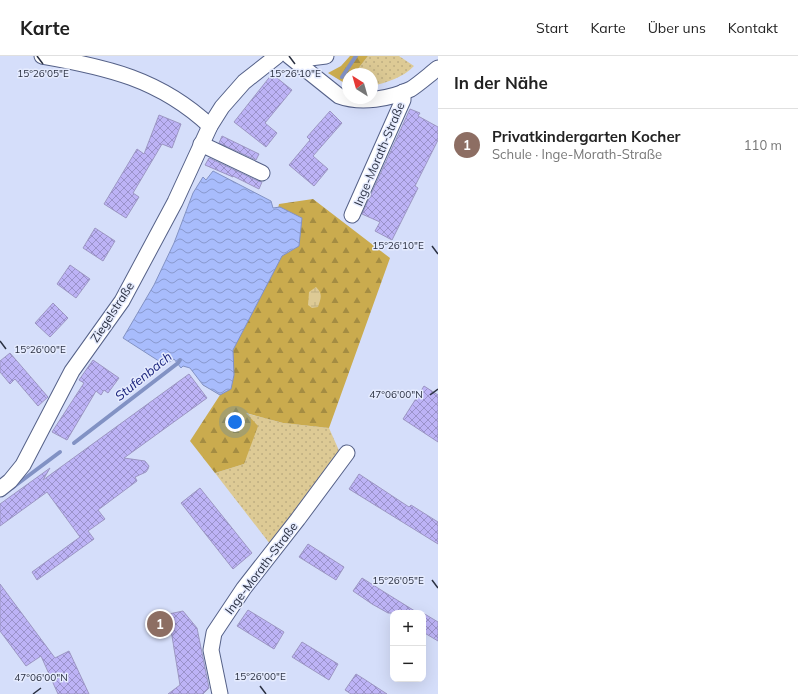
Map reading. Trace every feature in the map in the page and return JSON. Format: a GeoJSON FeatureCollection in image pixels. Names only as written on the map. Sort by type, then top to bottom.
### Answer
{"type":"FeatureCollection","features":[{"type":"Feature","properties":{"kind":"street"},"geometry":{"type":"LineString","coordinates":[[42,56],[116,71],[146,83],[174,98],[194,112],[210,126]]}},
{"type":"Feature","properties":{"kind":"street","name":"Ziegelstraße"},"geometry":{"type":"LineString","coordinates":[[0,489],[10,481],[23,465],[72,371],[122,301],[175,202],[201,144],[222,106],[244,82],[277,56]]}},
{"type":"Feature","properties":{"kind":"street","name":"Inge-Morath-Straße"},"geometry":{"type":"LineString","coordinates":[[289,56],[334,93],[346,99],[378,99],[403,92],[411,88],[438,68]]}},
{"type":"Feature","properties":{"kind":"street"},"geometry":{"type":"LineString","coordinates":[[295,56],[302,60],[322,57]]}},
{"type":"Feature","properties":{"kind":"street","name":"Inge-Morath-Straße"},"geometry":{"type":"LineString","coordinates":[[352,215],[404,100],[403,92]]}},
{"type":"Feature","properties":{"kind":"street"},"geometry":{"type":"LineString","coordinates":[[201,144],[262,173]]}},
{"type":"Feature","properties":{"kind":"street","name":"Inge-Morath-Straße"},"geometry":{"type":"LineString","coordinates":[[220,694],[211,650],[214,633],[244,588],[347,453]]}},
{"type":"Feature","properties":{"kind":"green space"},"geometry":{"type":"Polygon","coordinates":[[[350,56],[368,56],[359,68],[342,68],[342,82],[328,73],[341,66],[350,56]]]}},
{"type":"Feature","properties":{"kind":"green space"},"geometry":{"type":"Polygon","coordinates":[[[368,56],[399,56],[414,66],[400,77],[378,84],[378,68],[359,68],[368,56]]]}},
{"type":"Feature","properties":{"kind":"green space"},"geometry":{"type":"Polygon","coordinates":[[[313,199],[390,258],[329,428],[283,423],[246,413],[258,426],[244,464],[215,473],[190,441],[220,395],[203,385],[277,214],[279,204],[313,199]]]}},
{"type":"Feature","properties":{"kind":"green space"},"geometry":{"type":"Polygon","coordinates":[[[316,287],[320,292],[321,299],[318,307],[312,308],[308,305],[309,292],[316,287]]]}},
{"type":"Feature","properties":{"kind":"green space"},"geometry":{"type":"Polygon","coordinates":[[[245,413],[283,423],[329,428],[341,455],[270,544],[215,473],[244,464],[245,413]]]}},
{"type":"Feature","properties":{"kind":"water"},"geometry":{"type":"Polygon","coordinates":[[[213,171],[271,201],[273,208],[280,207],[302,218],[299,246],[282,256],[233,350],[234,375],[231,389],[220,395],[203,385],[190,368],[183,366],[181,368],[174,359],[165,365],[123,338],[154,285],[174,243],[193,193],[203,177],[206,180],[213,171]]]}},
{"type":"Feature","properties":{"kind":"building"},"geometry":{"type":"Polygon","coordinates":[[[272,74],[292,90],[265,123],[277,133],[266,147],[234,122],[272,74]]]}},
{"type":"Feature","properties":{"kind":"building"},"geometry":{"type":"Polygon","coordinates":[[[410,109],[420,113],[418,116],[438,127],[438,140],[415,186],[418,188],[392,240],[375,231],[380,222],[362,214],[410,109]]]}},
{"type":"Feature","properties":{"kind":"building"},"geometry":{"type":"Polygon","coordinates":[[[330,111],[342,123],[313,156],[328,169],[314,186],[289,165],[310,140],[307,137],[330,111]]]}},
{"type":"Feature","properties":{"kind":"building"},"geometry":{"type":"Polygon","coordinates":[[[159,115],[181,124],[172,148],[162,144],[133,193],[139,197],[126,218],[104,204],[137,149],[144,154],[159,115]]]}},
{"type":"Feature","properties":{"kind":"building"},"geometry":{"type":"Polygon","coordinates":[[[222,136],[259,154],[256,160],[219,143],[222,136]]]}},
{"type":"Feature","properties":{"kind":"building"},"geometry":{"type":"Polygon","coordinates":[[[209,158],[262,182],[259,189],[233,176],[205,165],[209,158]]]}},
{"type":"Feature","properties":{"kind":"building"},"geometry":{"type":"Polygon","coordinates":[[[95,228],[115,241],[103,261],[83,248],[95,228]]]}},
{"type":"Feature","properties":{"kind":"building"},"geometry":{"type":"Polygon","coordinates":[[[70,265],[90,279],[76,298],[57,284],[70,265]]]}},
{"type":"Feature","properties":{"kind":"building"},"geometry":{"type":"Polygon","coordinates":[[[53,303],[68,318],[50,337],[35,323],[53,303]]]}},
{"type":"Feature","properties":{"kind":"building"},"geometry":{"type":"Polygon","coordinates":[[[10,353],[48,397],[38,406],[15,379],[10,384],[0,372],[0,361],[10,353]]]}},
{"type":"Feature","properties":{"kind":"building"},"geometry":{"type":"Polygon","coordinates":[[[93,360],[119,378],[108,393],[104,390],[101,395],[96,391],[67,440],[52,432],[84,383],[79,380],[93,360]]]}},
{"type":"Feature","properties":{"kind":"building"},"geometry":{"type":"Polygon","coordinates":[[[189,374],[207,398],[124,458],[145,461],[149,466],[148,469],[146,472],[135,477],[137,481],[98,510],[105,519],[88,531],[94,539],[37,580],[32,572],[80,537],[47,492],[0,526],[0,504],[50,468],[43,480],[189,374]]]}},
{"type":"Feature","properties":{"kind":"building"},"geometry":{"type":"Polygon","coordinates":[[[424,386],[438,395],[438,442],[403,419],[424,386]]]}},
{"type":"Feature","properties":{"kind":"building"},"geometry":{"type":"Polygon","coordinates":[[[359,474],[409,507],[411,505],[438,522],[438,544],[349,489],[359,474]]]}},
{"type":"Feature","properties":{"kind":"building"},"geometry":{"type":"Polygon","coordinates":[[[200,488],[252,553],[233,569],[181,503],[200,488]]]}},
{"type":"Feature","properties":{"kind":"building"},"geometry":{"type":"Polygon","coordinates":[[[308,544],[344,567],[336,580],[299,557],[308,544]]]}},
{"type":"Feature","properties":{"kind":"building"},"geometry":{"type":"Polygon","coordinates":[[[362,578],[413,610],[390,610],[390,613],[388,613],[353,591],[362,578]]]}},
{"type":"Feature","properties":{"kind":"building"},"geometry":{"type":"Polygon","coordinates":[[[0,584],[55,658],[69,651],[89,694],[58,694],[41,656],[26,666],[0,631],[0,584]]]}},
{"type":"Feature","properties":{"kind":"building"},"geometry":{"type":"Polygon","coordinates":[[[248,610],[284,632],[274,649],[237,626],[248,610]]]}},
{"type":"Feature","properties":{"kind":"building"},"geometry":{"type":"Polygon","coordinates":[[[183,611],[197,628],[209,688],[203,694],[168,694],[180,685],[171,630],[154,635],[150,618],[183,611]]]}},
{"type":"Feature","properties":{"kind":"building"},"geometry":{"type":"Polygon","coordinates":[[[426,615],[438,622],[438,641],[426,634],[426,615]]]}},
{"type":"Feature","properties":{"kind":"building"},"geometry":{"type":"Polygon","coordinates":[[[302,642],[338,664],[329,680],[292,657],[302,642]]]}},
{"type":"Feature","properties":{"kind":"building"},"geometry":{"type":"Polygon","coordinates":[[[356,674],[387,694],[351,694],[345,690],[356,674]]]}},
{"type":"Feature","properties":{"kind":"waterway","name":"Stufenbach"},"geometry":{"type":"LineString","coordinates":[[348,68],[356,56]]}},
{"type":"Feature","properties":{"kind":"waterway","name":"Stufenbach"},"geometry":{"type":"LineString","coordinates":[[74,443],[180,360]]}},
{"type":"Feature","properties":{"kind":"waterway","name":"Stufenbach"},"geometry":{"type":"LineString","coordinates":[[12,488],[60,452]]}},
{"type":"Feature","properties":{"kind":"place","name":"Privatkindergarten Kocher"},"geometry":{"type":"Point","coordinates":[160,624]}}]}
